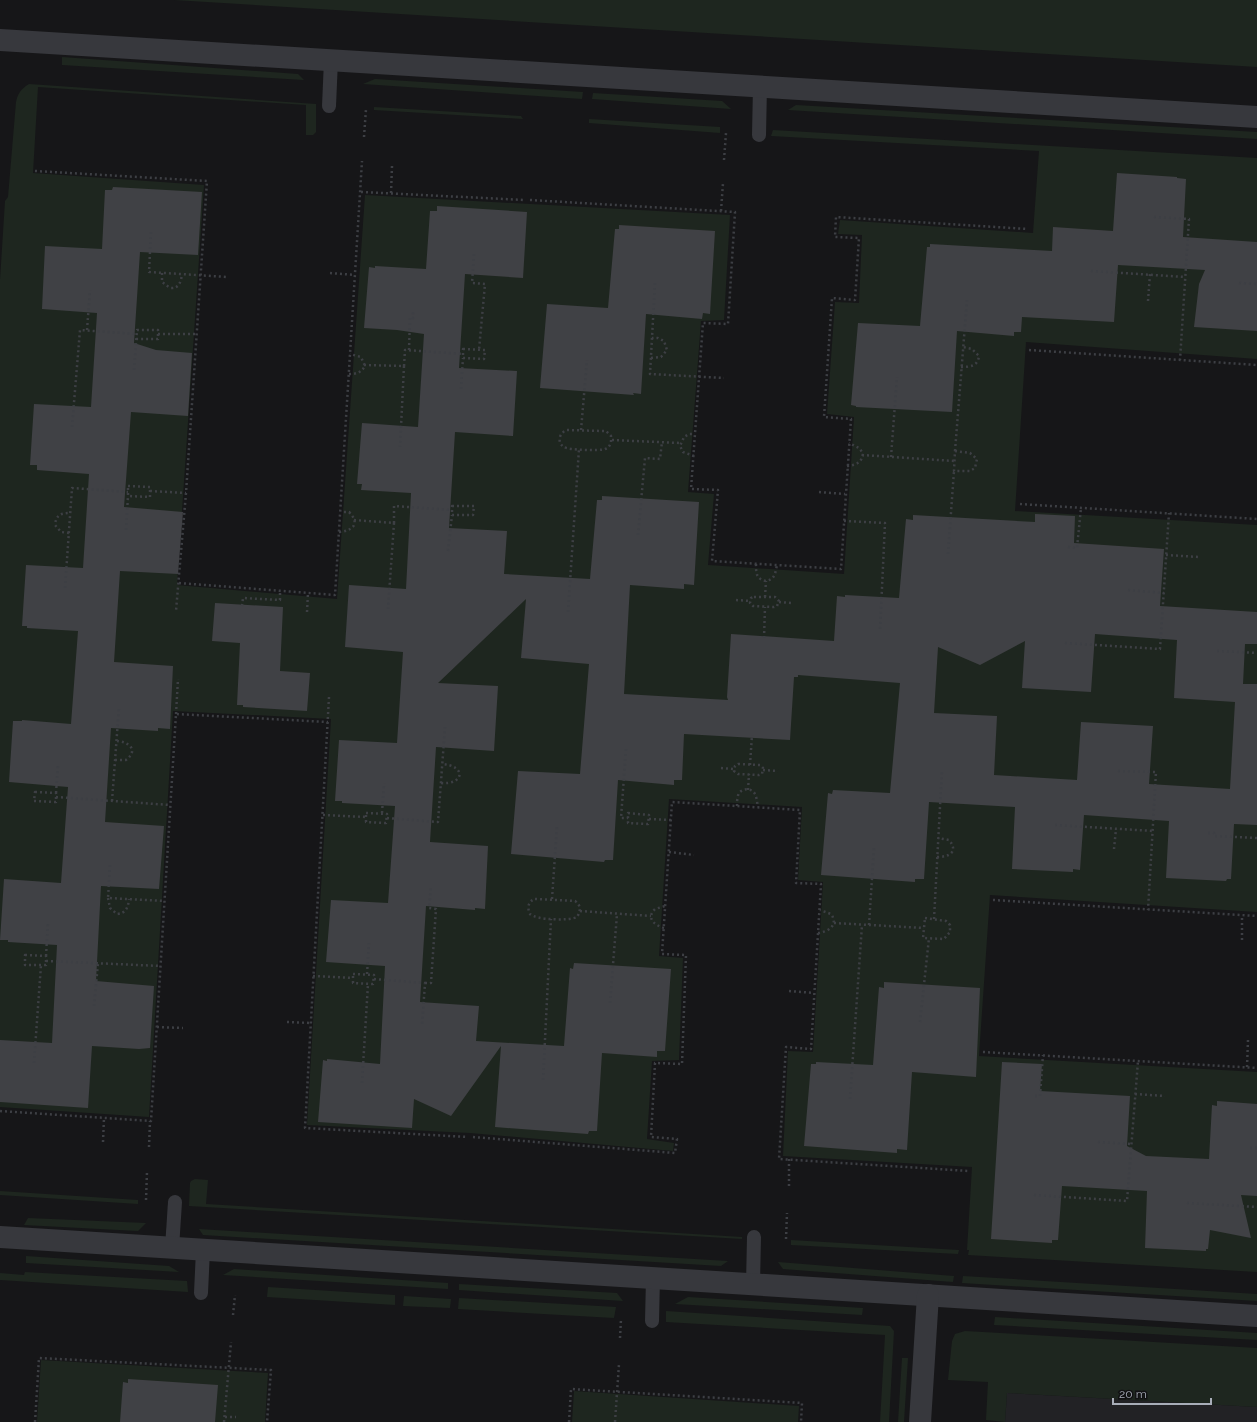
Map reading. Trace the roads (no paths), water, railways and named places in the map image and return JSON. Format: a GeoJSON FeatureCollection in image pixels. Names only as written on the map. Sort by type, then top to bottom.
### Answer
{"type":"FeatureCollection","features":[{"type":"Feature","properties":{"kind":"street"},"geometry":{"type":"LineString","coordinates":[[0,40],[1257,117]]}},
{"type":"Feature","properties":{"kind":"street"},"geometry":{"type":"LineString","coordinates":[[0,1237],[1257,1316]]}},
{"type":"Feature","properties":{"kind":"street"},"geometry":{"type":"LineString","coordinates":[[920,1422],[928,1295]]}},
{"type":"Feature","properties":{"kind":"lane"},"geometry":{"type":"LineString","coordinates":[[329,106],[330,60]]}},
{"type":"Feature","properties":{"kind":"lane"},"geometry":{"type":"LineString","coordinates":[[759,135],[760,86]]}},
{"type":"Feature","properties":{"kind":"lane"},"geometry":{"type":"LineString","coordinates":[[172,1248],[175,1202]]}},
{"type":"Feature","properties":{"kind":"lane"},"geometry":{"type":"LineString","coordinates":[[753,1284],[754,1237]]}},
{"type":"Feature","properties":{"kind":"lane"},"geometry":{"type":"LineString","coordinates":[[201,1293],[203,1250]]}},
{"type":"Feature","properties":{"kind":"lane"},"geometry":{"type":"LineString","coordinates":[[652,1321],[653,1278]]}}]}
